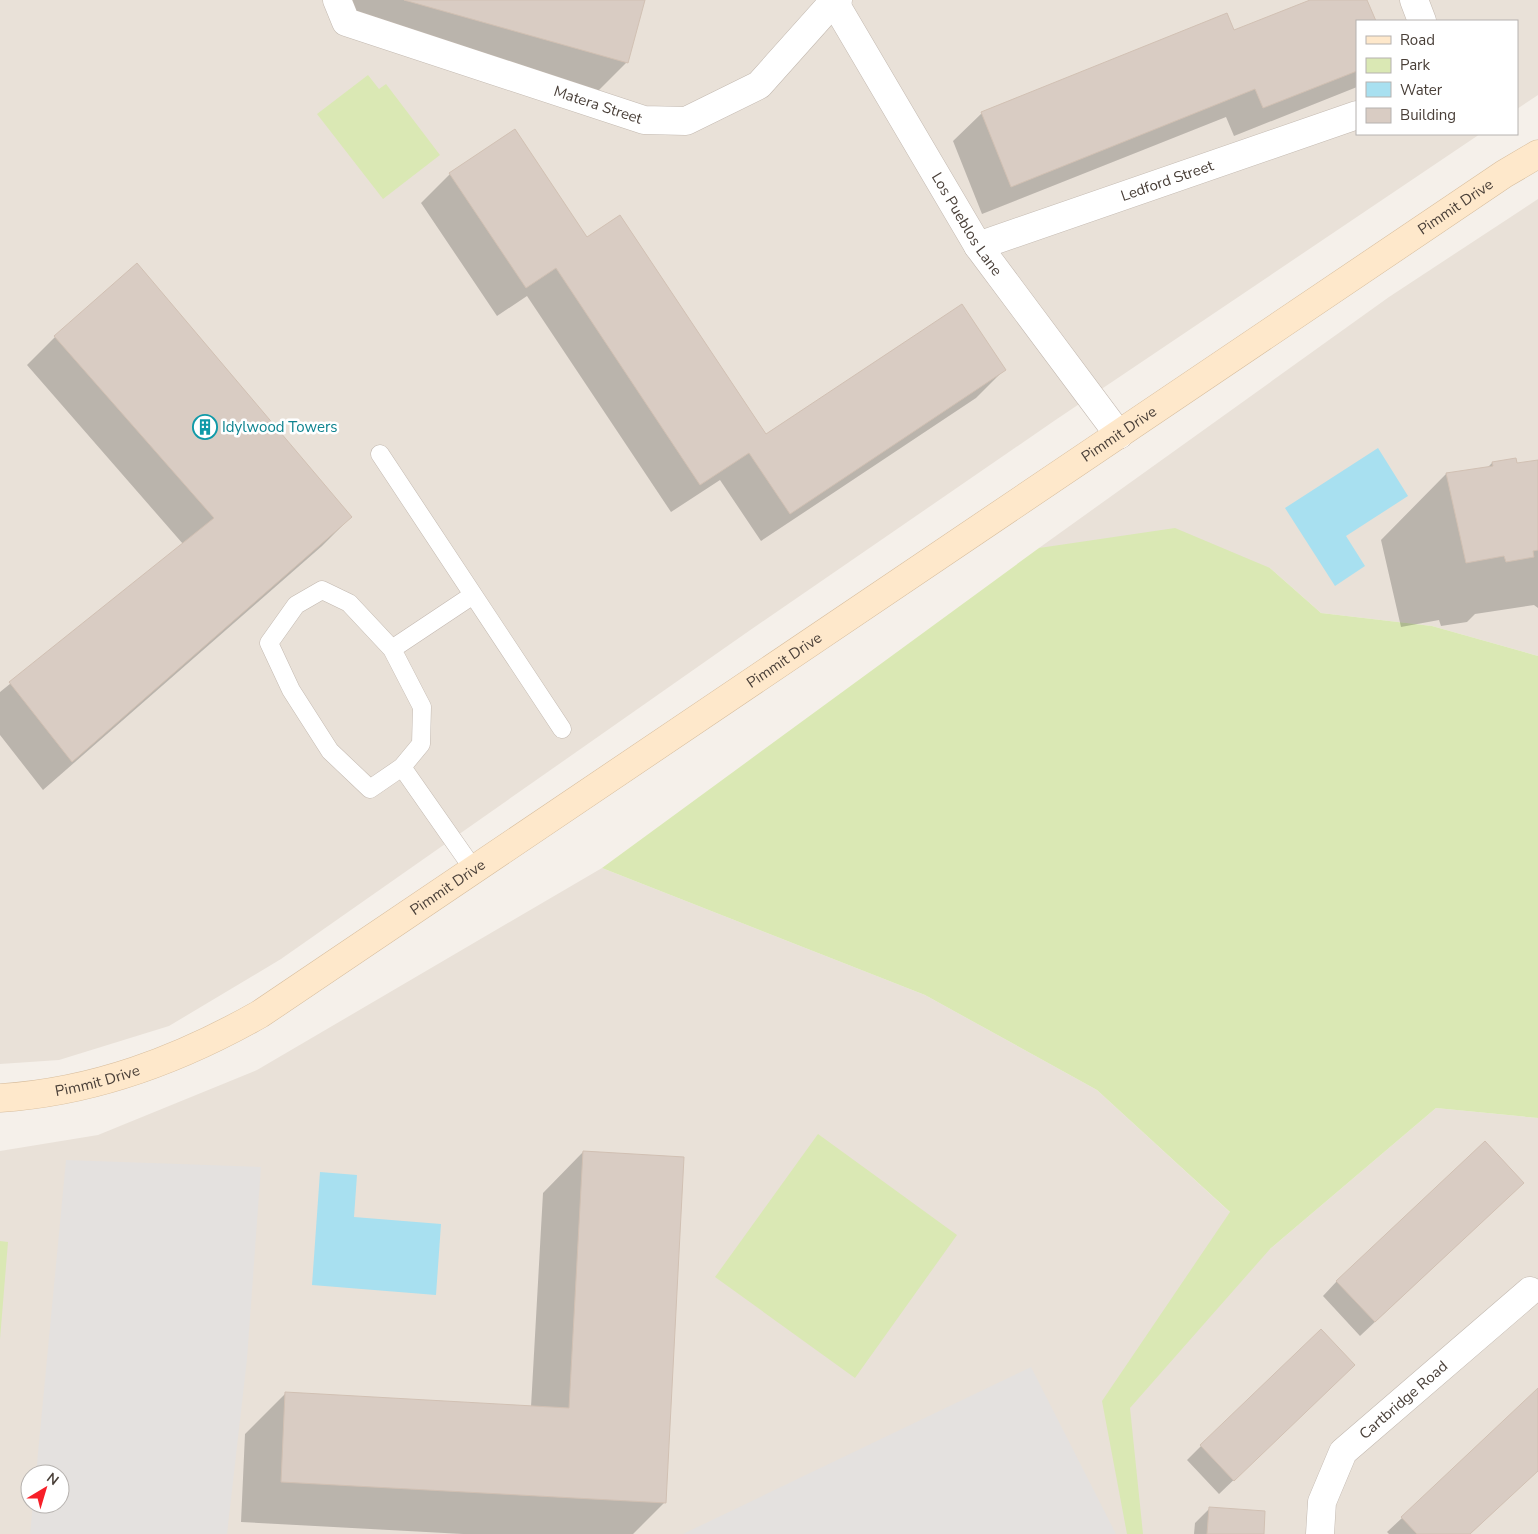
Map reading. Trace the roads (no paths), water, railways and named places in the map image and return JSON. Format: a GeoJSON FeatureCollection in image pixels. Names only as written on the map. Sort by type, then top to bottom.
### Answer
{"type":"FeatureCollection","features":[{"type":"Feature","properties":{"kind":"street","name":"Matera Street"},"geometry":{"type":"LineString","coordinates":[[337,0],[346,22],[644,120],[686,121],[759,85],[835,0]]}},
{"type":"Feature","properties":{"kind":"street","name":"Los Pueblos Lane"},"geometry":{"type":"LineString","coordinates":[[835,0],[978,246],[1118,435]]}},
{"type":"Feature","properties":{"kind":"street"},"geometry":{"type":"LineString","coordinates":[[1414,0],[1422,20]]}},
{"type":"Feature","properties":{"kind":"street","name":"Ledford Street"},"geometry":{"type":"LineString","coordinates":[[978,246],[1356,115]]}},
{"type":"Feature","properties":{"kind":"street","name":"Pimmit Drive"},"geometry":{"type":"LineString","coordinates":[[0,1098],[32,1096],[116,1078],[189,1052],[260,1014],[1504,174],[1538,154]]}},
{"type":"Feature","properties":{"kind":"street","name":"Cartbridge Road"},"geometry":{"type":"LineString","coordinates":[[1320,1534],[1322,1502],[1343,1452],[1530,1291]]}},
{"type":"Feature","properties":{"kind":"lane"},"geometry":{"type":"LineString","coordinates":[[380,454],[562,729]]}},
{"type":"Feature","properties":{"kind":"lane"},"geometry":{"type":"LineString","coordinates":[[322,590],[349,603],[392,649],[422,707],[421,744],[402,767],[370,789],[330,751],[291,690],[269,642],[296,605],[322,590]]}},
{"type":"Feature","properties":{"kind":"lane"},"geometry":{"type":"LineString","coordinates":[[392,649],[473,595]]}},
{"type":"Feature","properties":{"kind":"lane"},"geometry":{"type":"LineString","coordinates":[[402,767],[474,870]]}},
{"type":"Feature","properties":{"kind":"water"},"geometry":{"type":"Polygon","coordinates":[[[1378,448],[1408,496],[1346,536],[1365,566],[1335,586],[1285,508],[1378,448]]]}},
{"type":"Feature","properties":{"kind":"water"},"geometry":{"type":"Polygon","coordinates":[[[320,1172],[357,1175],[354,1217],[441,1224],[436,1295],[312,1285],[320,1172]]]}},
{"type":"Feature","properties":{"kind":"place","name":"Idylwood Towers"},"geometry":{"type":"Point","coordinates":[205,427]}}]}
